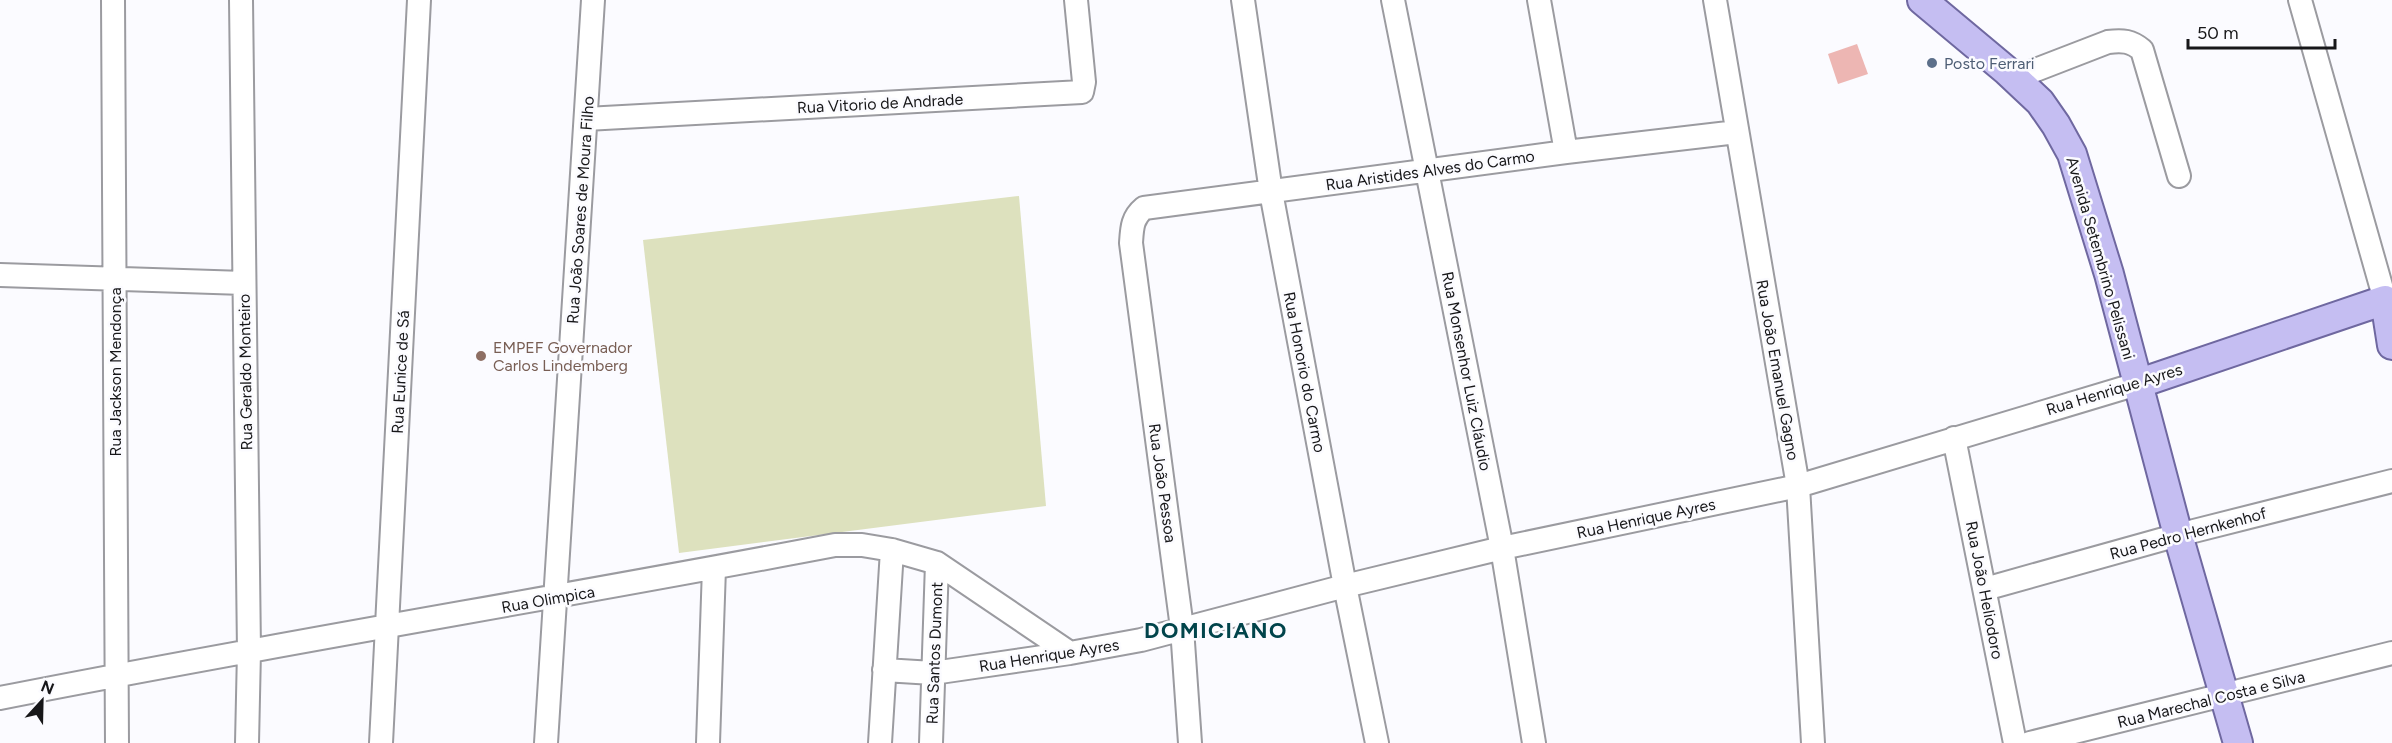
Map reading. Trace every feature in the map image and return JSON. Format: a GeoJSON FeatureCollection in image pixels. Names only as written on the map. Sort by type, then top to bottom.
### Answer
{"type":"FeatureCollection","features":[{"type":"Feature","properties":{"kind":"main road","name":"Avenida Setembrino Pelissani"},"geometry":{"type":"LineString","coordinates":[[1922,0],[2040,102],[2056,124],[2072,154],[2109,274],[2178,535],[2238,743]]}},
{"type":"Feature","properties":{"kind":"main road"},"geometry":{"type":"LineString","coordinates":[[2389,299],[2392,345]]}},
{"type":"Feature","properties":{"kind":"main road","name":"Rua Henrique Ayres"},"geometry":{"type":"LineString","coordinates":[[2137,384],[2389,299]]}},
{"type":"Feature","properties":{"kind":"street","name":"Rua Jackson Mendonça"},"geometry":{"type":"LineString","coordinates":[[113,0],[117,743]]}},
{"type":"Feature","properties":{"kind":"street","name":"Rua Geraldo Monteiro"},"geometry":{"type":"LineString","coordinates":[[241,0],[249,651],[247,743]]}},
{"type":"Feature","properties":{"kind":"street","name":"Rua Eunice de Sá"},"geometry":{"type":"LineString","coordinates":[[381,743],[419,0]]}},
{"type":"Feature","properties":{"kind":"street","name":"Rua João Soares de Moura Filho"},"geometry":{"type":"LineString","coordinates":[[546,743],[593,0]]}},
{"type":"Feature","properties":{"kind":"street","name":"Rua Vitorio de Andrade"},"geometry":{"type":"LineString","coordinates":[[586,119],[1082,92],[1084,82],[1076,0]]}},
{"type":"Feature","properties":{"kind":"street","name":"Rua Honorio do Carmo"},"geometry":{"type":"LineString","coordinates":[[1243,0],[1271,192],[1377,743]]}},
{"type":"Feature","properties":{"kind":"street","name":"Rua Monsenhor Luiz Cláudio"},"geometry":{"type":"LineString","coordinates":[[1393,0],[1502,548],[1534,743]]}},
{"type":"Feature","properties":{"kind":"street"},"geometry":{"type":"LineString","coordinates":[[1539,0],[1566,152]]}},
{"type":"Feature","properties":{"kind":"street","name":"Rua João Emanuel Gagno"},"geometry":{"type":"LineString","coordinates":[[1715,0],[1798,486],[1813,743]]}},
{"type":"Feature","properties":{"kind":"street"},"geometry":{"type":"LineString","coordinates":[[2300,0],[2389,299]]}},
{"type":"Feature","properties":{"kind":"street"},"geometry":{"type":"LineString","coordinates":[[2014,78],[2109,42],[2122,40],[2133,42],[2142,50],[2179,176]]}},
{"type":"Feature","properties":{"kind":"street","name":"Rua Aristides Alves do Carmo"},"geometry":{"type":"LineString","coordinates":[[1132,224],[1136,214],[1144,208],[1566,152],[1737,132]]}},
{"type":"Feature","properties":{"kind":"street","name":"Rua João Pessoa"},"geometry":{"type":"LineString","coordinates":[[1132,224],[1131,243],[1182,628],[1190,743]]}},
{"type":"Feature","properties":{"kind":"street"},"geometry":{"type":"LineString","coordinates":[[0,275],[244,283]]}},
{"type":"Feature","properties":{"kind":"street","name":"Rua Henrique Ayres"},"geometry":{"type":"LineString","coordinates":[[884,670],[933,673],[1141,640],[1345,586],[1502,548],[1798,486],[2137,384]]}},
{"type":"Feature","properties":{"kind":"street","name":"Rua João Heliodoro"},"geometry":{"type":"LineString","coordinates":[[1953,438],[2015,743]]}},
{"type":"Feature","properties":{"kind":"street","name":"Rua Pedro Hernkenhof"},"geometry":{"type":"LineString","coordinates":[[1985,589],[2178,535],[2392,481]]}},
{"type":"Feature","properties":{"kind":"street","name":"Rua Olimpica"},"geometry":{"type":"LineString","coordinates":[[0,698],[117,674],[557,597],[835,545],[862,545],[892,550],[937,563],[1070,653]]}},
{"type":"Feature","properties":{"kind":"street"},"geometry":{"type":"LineString","coordinates":[[880,743],[892,550]]}},
{"type":"Feature","properties":{"kind":"street","name":"Rua Santos Dumont"},"geometry":{"type":"LineString","coordinates":[[931,743],[937,563]]}},
{"type":"Feature","properties":{"kind":"street"},"geometry":{"type":"LineString","coordinates":[[708,743],[714,568]]}},
{"type":"Feature","properties":{"kind":"street","name":"Rua Marechal Costa e Silva"},"geometry":{"type":"LineString","coordinates":[[2030,743],[2392,654]]}},
{"type":"Feature","properties":{"kind":"green space"},"geometry":{"type":"Polygon","coordinates":[[[1019,196],[1046,506],[679,553],[643,240],[1019,196]]]}},
{"type":"Feature","properties":{"kind":"building"},"geometry":{"type":"Polygon","coordinates":[[[1857,44],[1868,74],[1838,84],[1828,54],[1857,44]]]}},
{"type":"Feature","properties":{"kind":"place","name":"Posto Ferrari"},"geometry":{"type":"Point","coordinates":[1932,63]}},
{"type":"Feature","properties":{"kind":"place","name":"EMPEF Governador Carlos Lindemberg"},"geometry":{"type":"Point","coordinates":[481,356]}},
{"type":"Feature","properties":{"kind":"district","name":"DOMICIANO"},"geometry":{"type":"Point","coordinates":[1216,630]}}]}
